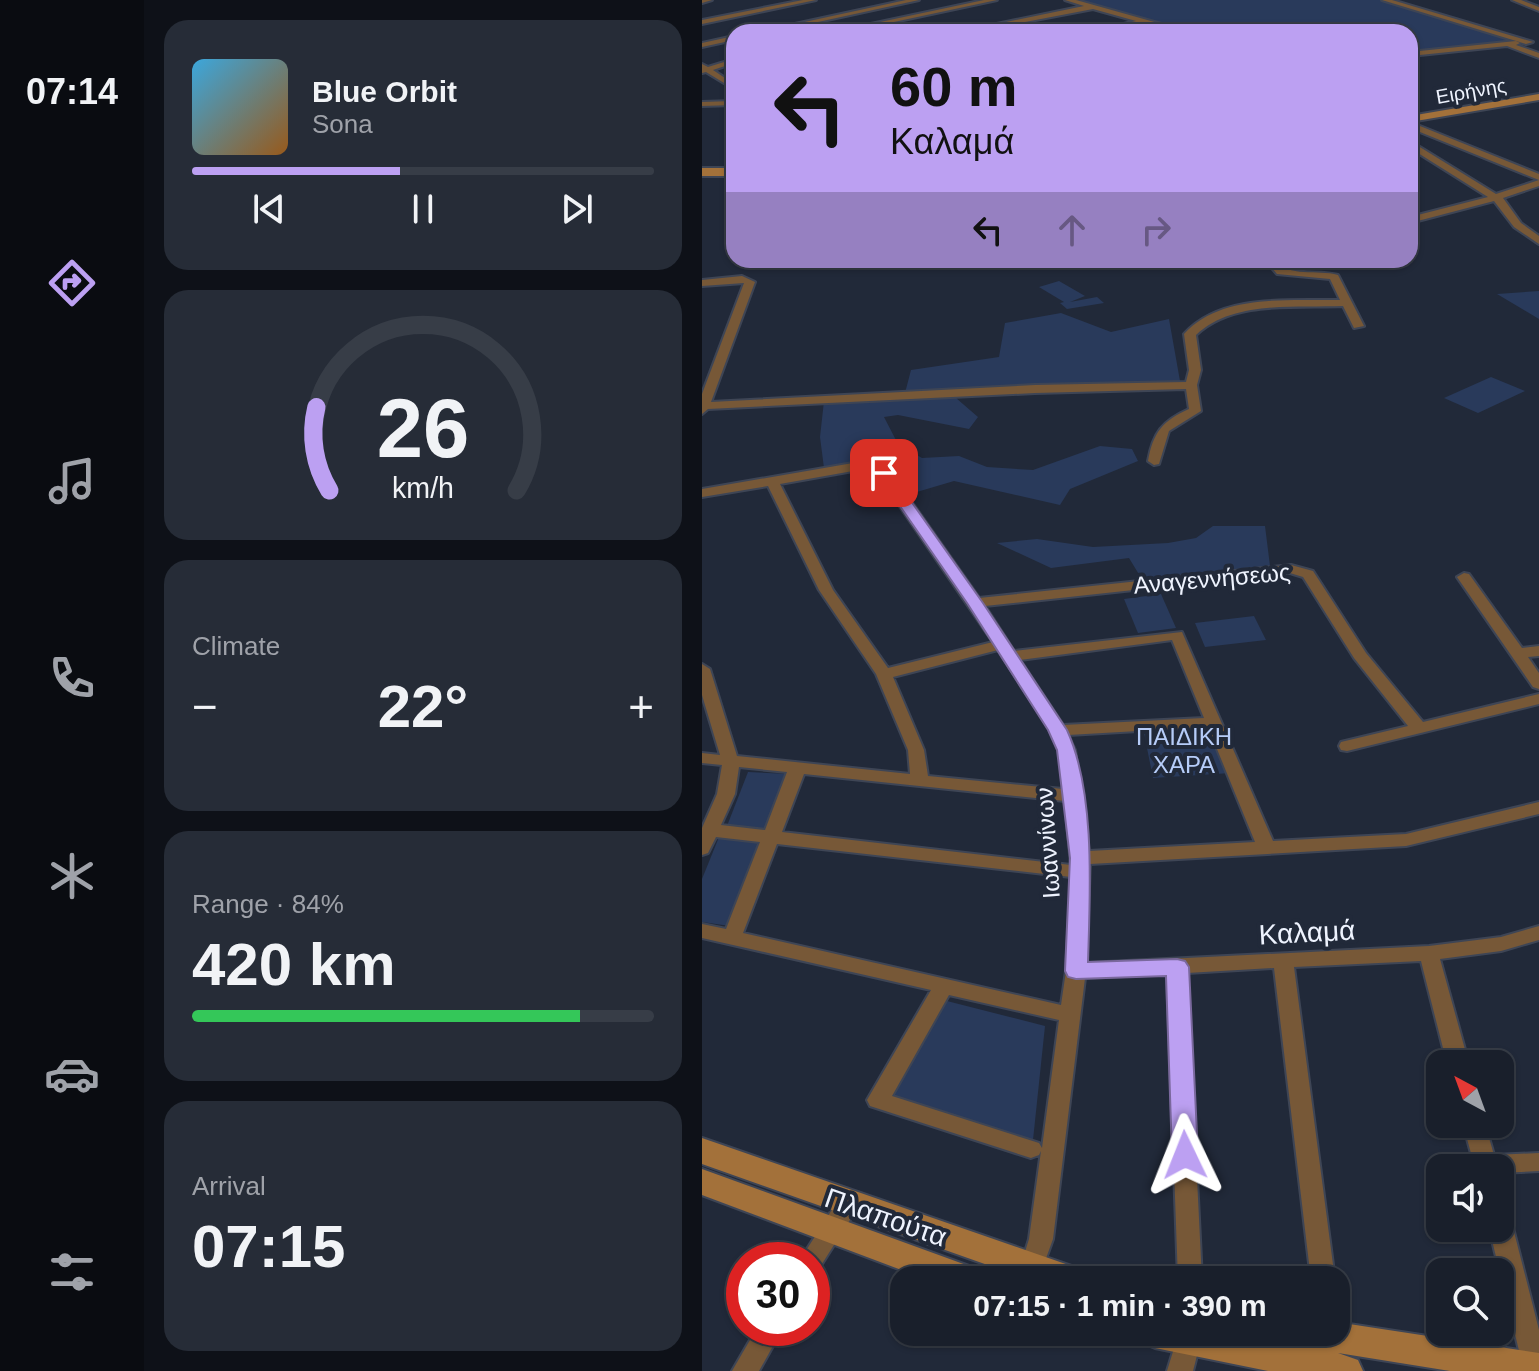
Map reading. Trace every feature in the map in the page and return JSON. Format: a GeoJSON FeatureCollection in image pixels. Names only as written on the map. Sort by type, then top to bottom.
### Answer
{"type":"FeatureCollection","features":[{"type":"Feature","properties":{"kind":"main road","name":"Ειρήνης"},"geometry":{"type":"LineString","coordinates":[[1418,119],[1536,98]]}},
{"type":"Feature","properties":{"kind":"main road"},"geometry":{"type":"LineString","coordinates":[[702,172],[726,172]]}},
{"type":"Feature","properties":{"kind":"main road","name":"Πλαπούτα"},"geometry":{"type":"LineString","coordinates":[[702,1151],[939,1266]]}},
{"type":"Feature","properties":{"kind":"main road","name":"Πλαπούτα"},"geometry":{"type":"LineString","coordinates":[[702,1182],[1024,1266]]}},
{"type":"Feature","properties":{"kind":"main road"},"geometry":{"type":"LineString","coordinates":[[1187,1348],[1327,1352],[1538,1370]]}},
{"type":"Feature","properties":{"kind":"street"},"geometry":{"type":"LineString","coordinates":[[702,1],[709,0]]}},
{"type":"Feature","properties":{"kind":"street"},"geometry":{"type":"LineString","coordinates":[[702,22],[809,0],[822,5]]}},
{"type":"Feature","properties":{"kind":"street"},"geometry":{"type":"LineString","coordinates":[[801,24],[916,0]]}},
{"type":"Feature","properties":{"kind":"street"},"geometry":{"type":"LineString","coordinates":[[874,24],[994,0]]}},
{"type":"Feature","properties":{"kind":"street"},"geometry":{"type":"LineString","coordinates":[[1068,0],[1155,24]]}},
{"type":"Feature","properties":{"kind":"street"},"geometry":{"type":"LineString","coordinates":[[1385,0],[1529,42]]}},
{"type":"Feature","properties":{"kind":"street"},"geometry":{"type":"LineString","coordinates":[[1515,0],[1537,7]]}},
{"type":"Feature","properties":{"kind":"street"},"geometry":{"type":"LineString","coordinates":[[1004,24],[1092,7]]}},
{"type":"Feature","properties":{"kind":"street"},"geometry":{"type":"LineString","coordinates":[[836,9],[879,23]]}},
{"type":"Feature","properties":{"kind":"street"},"geometry":{"type":"LineString","coordinates":[[1130,24],[1144,21]]}},
{"type":"Feature","properties":{"kind":"street"},"geometry":{"type":"LineString","coordinates":[[702,45],[726,40]]}},
{"type":"Feature","properties":{"kind":"street"},"geometry":{"type":"LineString","coordinates":[[1418,53],[1539,41]]}},
{"type":"Feature","properties":{"kind":"street"},"geometry":{"type":"LineString","coordinates":[[1506,44],[1539,56]]}},
{"type":"Feature","properties":{"kind":"street"},"geometry":{"type":"LineString","coordinates":[[704,69],[726,63]]}},
{"type":"Feature","properties":{"kind":"street"},"geometry":{"type":"LineString","coordinates":[[704,69],[726,81]]}},
{"type":"Feature","properties":{"kind":"street"},"geometry":{"type":"LineString","coordinates":[[702,104],[726,103]]}},
{"type":"Feature","properties":{"kind":"street"},"geometry":{"type":"LineString","coordinates":[[1418,124],[1539,180]]}},
{"type":"Feature","properties":{"kind":"street"},"geometry":{"type":"LineString","coordinates":[[1418,149],[1505,203],[1517,225],[1539,241]]}},
{"type":"Feature","properties":{"kind":"street"},"geometry":{"type":"LineString","coordinates":[[1418,218],[1495,197],[1539,180]]}},
{"type":"Feature","properties":{"kind":"street"},"geometry":{"type":"LineString","coordinates":[[1272,268],[1279,272],[1321,273],[1334,277],[1358,326]]}},
{"type":"Feature","properties":{"kind":"street"},"geometry":{"type":"LineString","coordinates":[[702,283],[748,279],[750,282],[703,408],[1035,389],[1191,385]]}},
{"type":"Feature","properties":{"kind":"street"},"geometry":{"type":"LineString","coordinates":[[1154,461],[1159,433],[1166,425],[1195,411],[1191,385],[1195,370],[1190,334],[1208,318],[1244,308],[1347,303]]}},
{"type":"Feature","properties":{"kind":"street","name":"Ιωαννίνων"},"geometry":{"type":"LineString","coordinates":[[773,483],[853,467],[878,469],[975,603],[1058,730],[1067,750],[1080,865],[1076,971],[1041,1239],[1033,1266]]}},
{"type":"Feature","properties":{"kind":"street"},"geometry":{"type":"LineString","coordinates":[[702,493],[773,483],[826,590],[884,674],[916,750],[920,781]]}},
{"type":"Feature","properties":{"kind":"street","name":"Αναγεννήσεως"},"geometry":{"type":"LineString","coordinates":[[975,603],[1301,570],[1308,574],[1360,655],[1418,727]]}},
{"type":"Feature","properties":{"kind":"street"},"geometry":{"type":"LineString","coordinates":[[1464,577],[1539,684]]}},
{"type":"Feature","properties":{"kind":"street"},"geometry":{"type":"LineString","coordinates":[[884,674],[1005,651],[1177,635],[1267,848]]}},
{"type":"Feature","properties":{"kind":"street"},"geometry":{"type":"LineString","coordinates":[[1518,653],[1539,651]]}},
{"type":"Feature","properties":{"kind":"street"},"geometry":{"type":"LineString","coordinates":[[702,669],[731,763],[726,794],[702,849]]}},
{"type":"Feature","properties":{"kind":"street"},"geometry":{"type":"LineString","coordinates":[[1347,746],[1539,699]]}},
{"type":"Feature","properties":{"kind":"street"},"geometry":{"type":"LineString","coordinates":[[1058,730],[1214,722]]}},
{"type":"Feature","properties":{"kind":"street"},"geometry":{"type":"LineString","coordinates":[[702,758],[1073,796]]}},
{"type":"Feature","properties":{"kind":"street"},"geometry":{"type":"LineString","coordinates":[[732,938],[774,837],[797,769]]}},
{"type":"Feature","properties":{"kind":"street"},"geometry":{"type":"LineString","coordinates":[[711,830],[1080,865],[1267,848],[1426,838],[1539,808]]}},
{"type":"Feature","properties":{"kind":"street"},"geometry":{"type":"LineString","coordinates":[[702,931],[1072,1015]]}},
{"type":"Feature","properties":{"kind":"street","name":"Καλαμά"},"geometry":{"type":"LineString","coordinates":[[1076,971],[1429,953],[1501,944],[1539,933]]}},
{"type":"Feature","properties":{"kind":"street"},"geometry":{"type":"LineString","coordinates":[[1429,953],[1454,1050]]}},
{"type":"Feature","properties":{"kind":"street"},"geometry":{"type":"LineString","coordinates":[[1283,962],[1321,1266]]}},
{"type":"Feature","properties":{"kind":"street"},"geometry":{"type":"LineString","coordinates":[[1177,967],[1189,1266]]}},
{"type":"Feature","properties":{"kind":"street"},"geometry":{"type":"LineString","coordinates":[[944,986],[878,1100],[1031,1149]]}},
{"type":"Feature","properties":{"kind":"street"},"geometry":{"type":"LineString","coordinates":[[1514,1164],[1539,1162]]}},
{"type":"Feature","properties":{"kind":"street"},"geometry":{"type":"LineString","coordinates":[[824,1242],[839,1218]]}},
{"type":"Feature","properties":{"kind":"street"},"geometry":{"type":"LineString","coordinates":[[1505,1242],[1538,1370]]}},
{"type":"Feature","properties":{"kind":"street"},"geometry":{"type":"LineString","coordinates":[[745,1371],[760,1346]]}},
{"type":"Feature","properties":{"kind":"green space"},"geometry":{"type":"Polygon","coordinates":[[[1078,0],[1381,0],[1516,41],[1418,51],[1418,24],[1165,24],[1078,0]]]}},
{"type":"Feature","properties":{"kind":"green space"},"geometry":{"type":"Polygon","coordinates":[[[1059,281],[1085,296],[1070,302],[1097,297],[1104,303],[1067,309],[1060,303],[1064,302],[1039,287],[1059,281]]]}},
{"type":"Feature","properties":{"kind":"green space"},"geometry":{"type":"Polygon","coordinates":[[[1539,291],[1539,319],[1497,294],[1539,291]]]}},
{"type":"Feature","properties":{"kind":"green space"},"geometry":{"type":"Polygon","coordinates":[[[1061,313],[1111,332],[1169,319],[1180,381],[905,393],[911,370],[999,357],[1005,323],[1061,313]]]}},
{"type":"Feature","properties":{"kind":"green space"},"geometry":{"type":"Polygon","coordinates":[[[1491,377],[1525,391],[1478,413],[1444,398],[1491,377]]]}},
{"type":"Feature","properties":{"kind":"green space"},"geometry":{"type":"Polygon","coordinates":[[[956,398],[978,417],[969,429],[898,415],[884,417],[898,444],[922,458],[959,456],[987,467],[1033,470],[1100,446],[1132,449],[1138,461],[1070,489],[1060,505],[954,481],[910,494],[889,467],[882,464],[856,463],[824,468],[820,437],[824,401],[956,398]]]}},
{"type":"Feature","properties":{"kind":"green space"},"geometry":{"type":"Polygon","coordinates":[[[1213,526],[1265,526],[1270,566],[1143,581],[1129,558],[1051,568],[997,543],[1037,539],[1093,547],[1168,543],[1196,538],[1213,526]]]}},
{"type":"Feature","properties":{"kind":"green space"},"geometry":{"type":"Polygon","coordinates":[[[1161,594],[1176,628],[1138,633],[1124,599],[1161,594]]]}},
{"type":"Feature","properties":{"kind":"green space"},"geometry":{"type":"Polygon","coordinates":[[[1254,616],[1266,640],[1205,647],[1195,623],[1254,616]]]}},
{"type":"Feature","properties":{"kind":"green space","name":"ΠΑΙΔΙΚΗ ΧΑΡΑ"},"geometry":{"type":"Polygon","coordinates":[[[1210,725],[1231,773],[1153,778],[1143,728],[1210,725]]]}},
{"type":"Feature","properties":{"kind":"green space"},"geometry":{"type":"Polygon","coordinates":[[[748,772],[789,774],[768,830],[727,826],[748,772]]]}},
{"type":"Feature","properties":{"kind":"green space"},"geometry":{"type":"Polygon","coordinates":[[[719,837],[764,841],[730,926],[702,922],[702,879],[719,837]]]}},
{"type":"Feature","properties":{"kind":"green space"},"geometry":{"type":"Polygon","coordinates":[[[943,1000],[1045,1026],[1033,1140],[887,1097],[943,1000]]]}},
{"type":"Feature","properties":{"kind":"route"},"geometry":{"type":"LineString","coordinates":[[884,473],[975,603],[1058,730],[1067,750],[1081,858],[1076,971],[1177,967],[1185,1155]]}}]}
